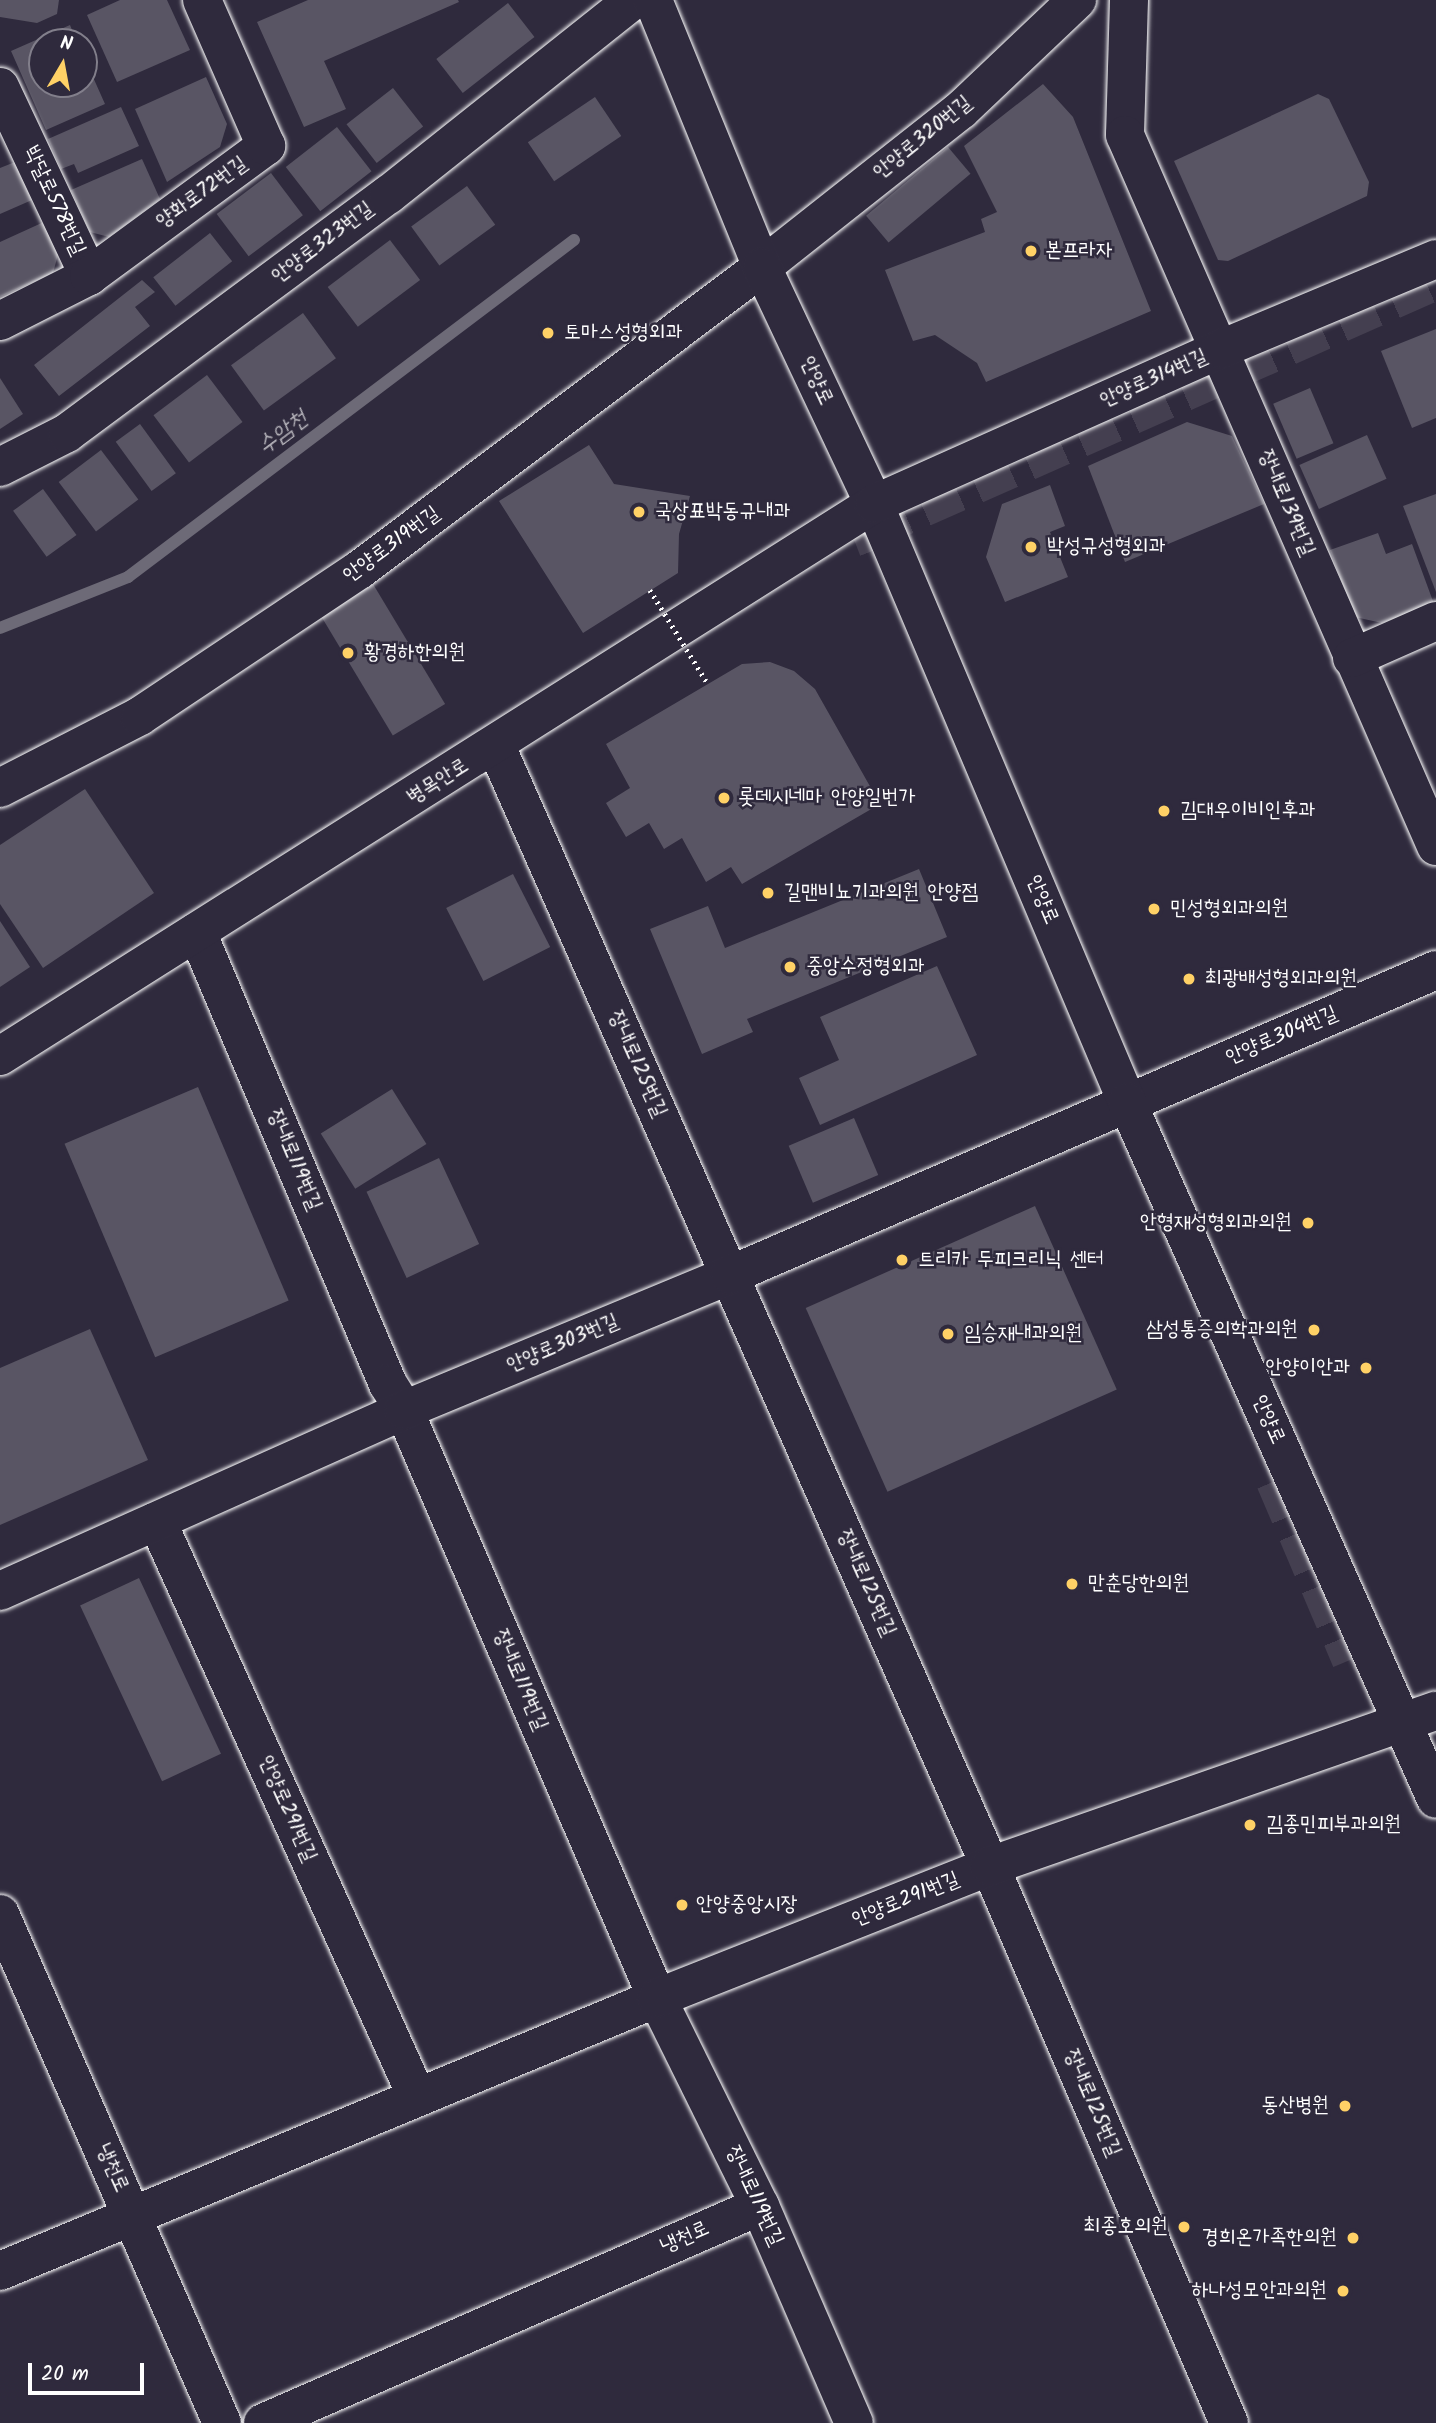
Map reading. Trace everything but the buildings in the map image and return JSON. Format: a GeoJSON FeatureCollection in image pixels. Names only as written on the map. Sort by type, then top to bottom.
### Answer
{"type":"FeatureCollection","features":[{"type":"Feature","properties":{"kind":"street","name":"양화로72번길"},"geometry":{"type":"LineString","coordinates":[[0,321],[89,276],[266,146],[202,0]]}},
{"type":"Feature","properties":{"kind":"street","name":"안양로323번길"},"geometry":{"type":"LineString","coordinates":[[0,467],[68,433],[388,195],[633,0]]}},
{"type":"Feature","properties":{"kind":"street","name":"안양로"},"geometry":{"type":"LineString","coordinates":[[653,0],[762,267],[874,504],[1127,1102],[1420,1718],[1436,1799]]}},
{"type":"Feature","properties":{"kind":"street","name":"안양로320번길"},"geometry":{"type":"LineString","coordinates":[[762,267],[961,110],[1077,0]]}},
{"type":"Feature","properties":{"kind":"street","name":"장내로139번길"},"geometry":{"type":"LineString","coordinates":[[1129,0],[1125,135],[1221,349],[1352,658],[1436,846]]}},
{"type":"Feature","properties":{"kind":"street","name":"박달로578번길"},"geometry":{"type":"LineString","coordinates":[[0,87],[89,276]]}},
{"type":"Feature","properties":{"kind":"street","name":"안양로314번길"},"geometry":{"type":"LineString","coordinates":[[874,504],[1221,349],[1436,259]]}},
{"type":"Feature","properties":{"kind":"street","name":"안양로319번길"},"geometry":{"type":"LineString","coordinates":[[0,788],[140,716],[359,570],[762,267]]}},
{"type":"Feature","properties":{"kind":"street","name":"병목안로"},"geometry":{"type":"LineString","coordinates":[[0,1056],[496,746],[874,504]]}},
{"type":"Feature","properties":{"kind":"street"},"geometry":{"type":"LineString","coordinates":[[1352,658],[1436,621]]}},
{"type":"Feature","properties":{"kind":"street","name":"장내로125번길"},"geometry":{"type":"LineString","coordinates":[[496,746],[990,1867],[1229,2423]]}},
{"type":"Feature","properties":{"kind":"street","name":"장내로119번길"},"geometry":{"type":"LineString","coordinates":[[197,932],[388,1384],[404,1410],[657,1998],[760,2206],[854,2423]]}},
{"type":"Feature","properties":{"kind":"street","name":"안양로304번길"},"geometry":{"type":"LineString","coordinates":[[1127,1102],[1436,970]]}},
{"type":"Feature","properties":{"kind":"street","name":"안양로303번길"},"geometry":{"type":"LineString","coordinates":[[0,1591],[404,1410],[730,1275],[1127,1102]]}},
{"type":"Feature","properties":{"kind":"street","name":"안양로291번길"},"geometry":{"type":"LineString","coordinates":[[157,1521],[417,2097]]}},
{"type":"Feature","properties":{"kind":"street","name":"안양로291번길"},"geometry":{"type":"LineString","coordinates":[[0,2270],[657,1998],[990,1867],[1420,1718]]}},
{"type":"Feature","properties":{"kind":"street","name":"냉천로"},"geometry":{"type":"LineString","coordinates":[[0,1914],[222,2423]]}},
{"type":"Feature","properties":{"kind":"street","name":"냉천로"},"geometry":{"type":"LineString","coordinates":[[263,2423],[760,2206]]}},
{"type":"Feature","properties":{"kind":"path"},"geometry":{"type":"LineString","coordinates":[[650,590],[708,684]]}},
{"type":"Feature","properties":{"kind":"waterway","name":"수암천"},"geometry":{"type":"LineString","coordinates":[[0,628],[128,577],[574,240]]}},
{"type":"Feature","properties":{"kind":"tunnel"},"geometry":{"type":"LineString","coordinates":[[878,549],[871,531],[1436,281]]}},
{"type":"Feature","properties":{"kind":"tunnel"},"geometry":{"type":"LineString","coordinates":[[1275,1481],[1351,1660]]}},
{"type":"Feature","properties":{"kind":"place","name":"본프라자"},"geometry":{"type":"Point","coordinates":[1031,251]}},
{"type":"Feature","properties":{"kind":"place","name":"토마스성형외과"},"geometry":{"type":"Point","coordinates":[548,333]}},
{"type":"Feature","properties":{"kind":"place","name":"국상표박동규내과"},"geometry":{"type":"Point","coordinates":[639,512]}},
{"type":"Feature","properties":{"kind":"place","name":"박성규성형외과"},"geometry":{"type":"Point","coordinates":[1031,547]}},
{"type":"Feature","properties":{"kind":"place","name":"황경하한의원"},"geometry":{"type":"Point","coordinates":[348,653]}},
{"type":"Feature","properties":{"kind":"place","name":"롯데시네마 안양일번가"},"geometry":{"type":"Point","coordinates":[724,798]}},
{"type":"Feature","properties":{"kind":"place","name":"김대우이비인후과"},"geometry":{"type":"Point","coordinates":[1164,811]}},
{"type":"Feature","properties":{"kind":"place","name":"길맨비뇨기과의원 안양점"},"geometry":{"type":"Point","coordinates":[768,893]}},
{"type":"Feature","properties":{"kind":"place","name":"민성형외과의원"},"geometry":{"type":"Point","coordinates":[1154,909]}},
{"type":"Feature","properties":{"kind":"place","name":"중앙수정형외과"},"geometry":{"type":"Point","coordinates":[790,967]}},
{"type":"Feature","properties":{"kind":"place","name":"최광배성형외과의원"},"geometry":{"type":"Point","coordinates":[1189,979]}},
{"type":"Feature","properties":{"kind":"place","name":"안형재성형외과의원"},"geometry":{"type":"Point","coordinates":[1308,1223]}},
{"type":"Feature","properties":{"kind":"place","name":"트리카 두피크리닉 센터"},"geometry":{"type":"Point","coordinates":[902,1260]}},
{"type":"Feature","properties":{"kind":"place","name":"삼성통증의학과의원"},"geometry":{"type":"Point","coordinates":[1314,1330]}},
{"type":"Feature","properties":{"kind":"place","name":"임승재내과의원"},"geometry":{"type":"Point","coordinates":[948,1334]}},
{"type":"Feature","properties":{"kind":"place","name":"안양이안과"},"geometry":{"type":"Point","coordinates":[1366,1368]}},
{"type":"Feature","properties":{"kind":"place","name":"만춘당한의원"},"geometry":{"type":"Point","coordinates":[1072,1584]}},
{"type":"Feature","properties":{"kind":"place","name":"김종민피부과의원"},"geometry":{"type":"Point","coordinates":[1250,1825]}},
{"type":"Feature","properties":{"kind":"place","name":"안양중앙시장"},"geometry":{"type":"Point","coordinates":[682,1905]}},
{"type":"Feature","properties":{"kind":"place","name":"동산병원"},"geometry":{"type":"Point","coordinates":[1345,2106]}},
{"type":"Feature","properties":{"kind":"place","name":"최종호의원"},"geometry":{"type":"Point","coordinates":[1184,2227]}},
{"type":"Feature","properties":{"kind":"place","name":"경희온가족한의원"},"geometry":{"type":"Point","coordinates":[1353,2238]}},
{"type":"Feature","properties":{"kind":"place","name":"하나성모안과의원"},"geometry":{"type":"Point","coordinates":[1343,2291]}}]}
